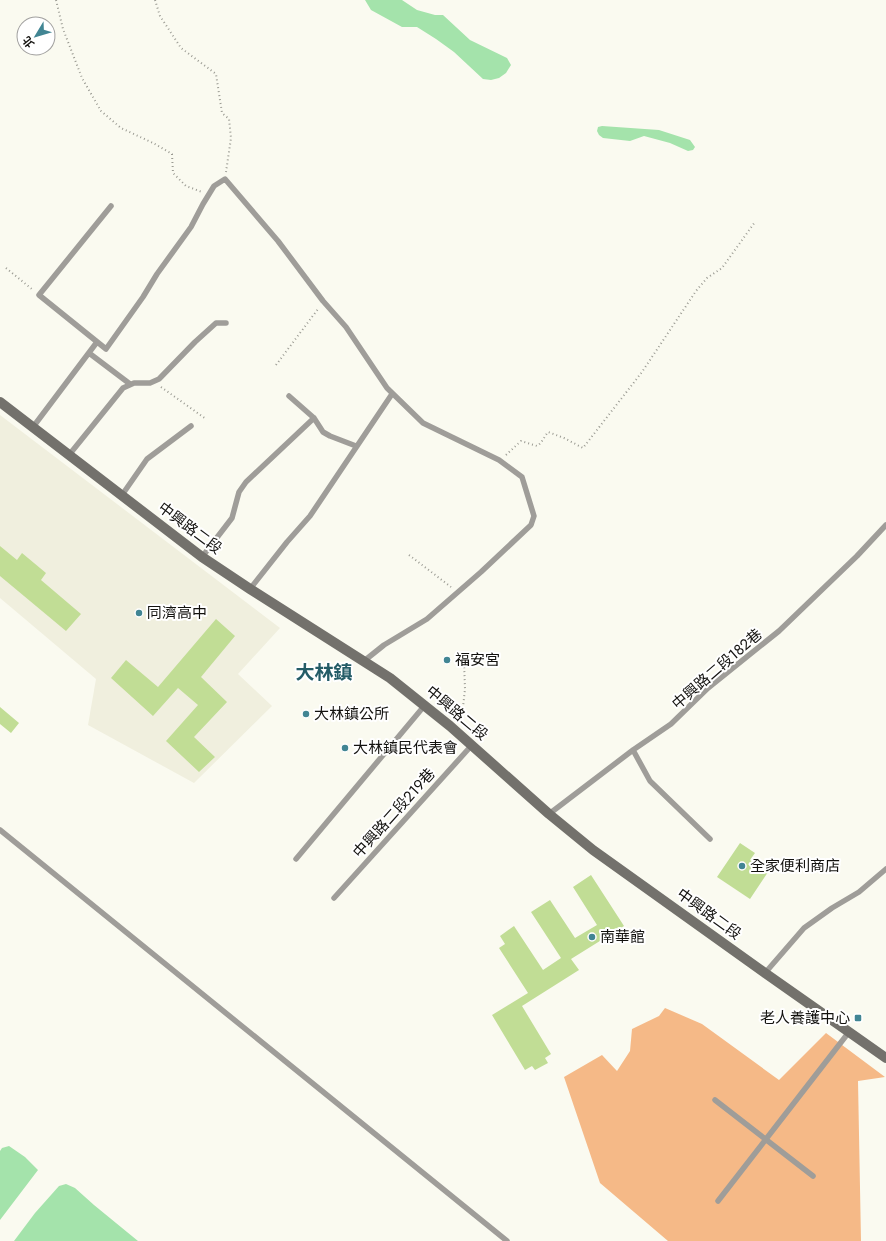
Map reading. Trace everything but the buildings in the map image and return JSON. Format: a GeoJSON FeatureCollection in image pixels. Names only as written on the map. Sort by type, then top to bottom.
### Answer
{"type":"FeatureCollection","features":[{"type":"Feature","properties":{"kind":"main road","name":"中興路二段"},"geometry":{"type":"LineString","coordinates":[[0,402],[202,557],[390,678],[450,726],[549,814],[593,850],[886,1058]]}},
{"type":"Feature","properties":{"kind":"lane"},"geometry":{"type":"LineString","coordinates":[[111,206],[39,295],[106,349],[191,226],[214,186],[225,179],[278,241],[346,327],[386,388],[423,423],[499,460],[522,477],[534,516],[534,520],[531,525],[482,572],[427,619],[384,645],[364,661]]}},
{"type":"Feature","properties":{"kind":"lane"},"geometry":{"type":"LineString","coordinates":[[70,455],[123,388],[134,383],[150,382],[159,379],[216,323],[226,323]]}},
{"type":"Feature","properties":{"kind":"lane"},"geometry":{"type":"LineString","coordinates":[[33,427],[97,342]]}},
{"type":"Feature","properties":{"kind":"lane"},"geometry":{"type":"LineString","coordinates":[[89,353],[130,384]]}},
{"type":"Feature","properties":{"kind":"lane"},"geometry":{"type":"LineString","coordinates":[[250,589],[287,542],[310,516],[392,394]]}},
{"type":"Feature","properties":{"kind":"lane"},"geometry":{"type":"LineString","coordinates":[[289,396],[314,418],[323,432],[356,446]]}},
{"type":"Feature","properties":{"kind":"lane"},"geometry":{"type":"LineString","coordinates":[[202,557],[232,518],[239,492],[246,482],[314,418]]}},
{"type":"Feature","properties":{"kind":"lane"},"geometry":{"type":"LineString","coordinates":[[122,495],[147,460],[191,426]]}},
{"type":"Feature","properties":{"kind":"lane","name":"中興路二段182巷"},"geometry":{"type":"LineString","coordinates":[[549,814],[671,724],[708,688],[779,630],[857,556],[886,525]]}},
{"type":"Feature","properties":{"kind":"lane"},"geometry":{"type":"LineString","coordinates":[[296,859],[425,705]]}},
{"type":"Feature","properties":{"kind":"lane","name":"中興路二段219巷"},"geometry":{"type":"LineString","coordinates":[[334,898],[472,745]]}},
{"type":"Feature","properties":{"kind":"lane"},"geometry":{"type":"LineString","coordinates":[[634,750],[650,781],[710,839]]}},
{"type":"Feature","properties":{"kind":"lane"},"geometry":{"type":"LineString","coordinates":[[0,830],[507,1241]]}},
{"type":"Feature","properties":{"kind":"lane"},"geometry":{"type":"LineString","coordinates":[[765,973],[804,928],[832,908],[859,892],[886,869]]}},
{"type":"Feature","properties":{"kind":"lane"},"geometry":{"type":"LineString","coordinates":[[718,1201],[849,1032]]}},
{"type":"Feature","properties":{"kind":"lane"},"geometry":{"type":"LineString","coordinates":[[716,1100],[813,1176]]}},
{"type":"Feature","properties":{"kind":"path"},"geometry":{"type":"LineString","coordinates":[[56,0],[63,29],[82,78],[101,111],[121,128],[172,154],[173,173],[186,186],[208,195]]}},
{"type":"Feature","properties":{"kind":"path"},"geometry":{"type":"LineString","coordinates":[[155,0],[160,16],[181,48],[216,74],[222,113],[229,119],[232,138],[225,179]]}},
{"type":"Feature","properties":{"kind":"path"},"geometry":{"type":"LineString","coordinates":[[499,460],[521,441],[537,446],[548,432],[583,448],[642,372],[696,291],[707,278],[722,268],[755,222]]}},
{"type":"Feature","properties":{"kind":"path"},"geometry":{"type":"LineString","coordinates":[[6,268],[39,295]]}},
{"type":"Feature","properties":{"kind":"path"},"geometry":{"type":"LineString","coordinates":[[276,366],[324,301]]}},
{"type":"Feature","properties":{"kind":"path"},"geometry":{"type":"LineString","coordinates":[[154,381],[206,419]]}},
{"type":"Feature","properties":{"kind":"path"},"geometry":{"type":"LineString","coordinates":[[409,555],[457,592]]}},
{"type":"Feature","properties":{"kind":"path"},"geometry":{"type":"LineString","coordinates":[[450,726],[463,707],[464,662]]}},
{"type":"Feature","properties":{"kind":"shaded area"},"geometry":{"type":"Polygon","coordinates":[[[365,0],[402,0],[417,10],[435,15],[443,15],[470,40],[507,58],[511,65],[506,73],[499,78],[491,80],[483,79],[454,52],[436,39],[417,27],[402,27],[371,10],[365,0]]]}},
{"type":"Feature","properties":{"kind":"shaded area"},"geometry":{"type":"Polygon","coordinates":[[[598,127],[659,130],[690,140],[695,147],[693,150],[688,151],[670,143],[644,136],[630,141],[603,138],[597,131],[598,127]]]}},
{"type":"Feature","properties":{"kind":"shaded area","name":"同濟高中"},"geometry":{"type":"Polygon","coordinates":[[[0,415],[280,628],[238,674],[272,706],[194,783],[88,725],[96,679],[0,598],[0,415]]]}},
{"type":"Feature","properties":{"kind":"shaded area"},"geometry":{"type":"Polygon","coordinates":[[[665,1008],[702,1024],[779,1080],[826,1033],[885,1077],[858,1081],[861,1241],[668,1241],[600,1183],[564,1077],[602,1055],[617,1071],[630,1051],[632,1029],[659,1016],[665,1008]]]}},
{"type":"Feature","properties":{"kind":"shaded area"},"geometry":{"type":"Polygon","coordinates":[[[9,1146],[25,1157],[38,1170],[0,1220],[0,1151],[2,1148],[9,1146]]]}},
{"type":"Feature","properties":{"kind":"shaded area"},"geometry":{"type":"Polygon","coordinates":[[[66,1184],[75,1188],[138,1241],[14,1241],[35,1213],[59,1186],[66,1184]]]}},
{"type":"Feature","properties":{"kind":"place","name":"同濟高中"},"geometry":{"type":"Point","coordinates":[139,613]}},
{"type":"Feature","properties":{"kind":"place","name":"福安宮"},"geometry":{"type":"Point","coordinates":[447,660]}},
{"type":"Feature","properties":{"kind":"place","name":"大林鎮公所"},"geometry":{"type":"Point","coordinates":[306,714]}},
{"type":"Feature","properties":{"kind":"place","name":"大林鎮民代表會"},"geometry":{"type":"Point","coordinates":[345,748]}},
{"type":"Feature","properties":{"kind":"place","name":"全家便利商店"},"geometry":{"type":"Point","coordinates":[742,866]}},
{"type":"Feature","properties":{"kind":"place","name":"南華館"},"geometry":{"type":"Point","coordinates":[592,937]}},
{"type":"Feature","properties":{"kind":"place","name":"老人養護中心"},"geometry":{"type":"Point","coordinates":[858,1018]}},
{"type":"Feature","properties":{"kind":"district","name":"大林鎮"},"geometry":{"type":"Point","coordinates":[324,672]}}]}
